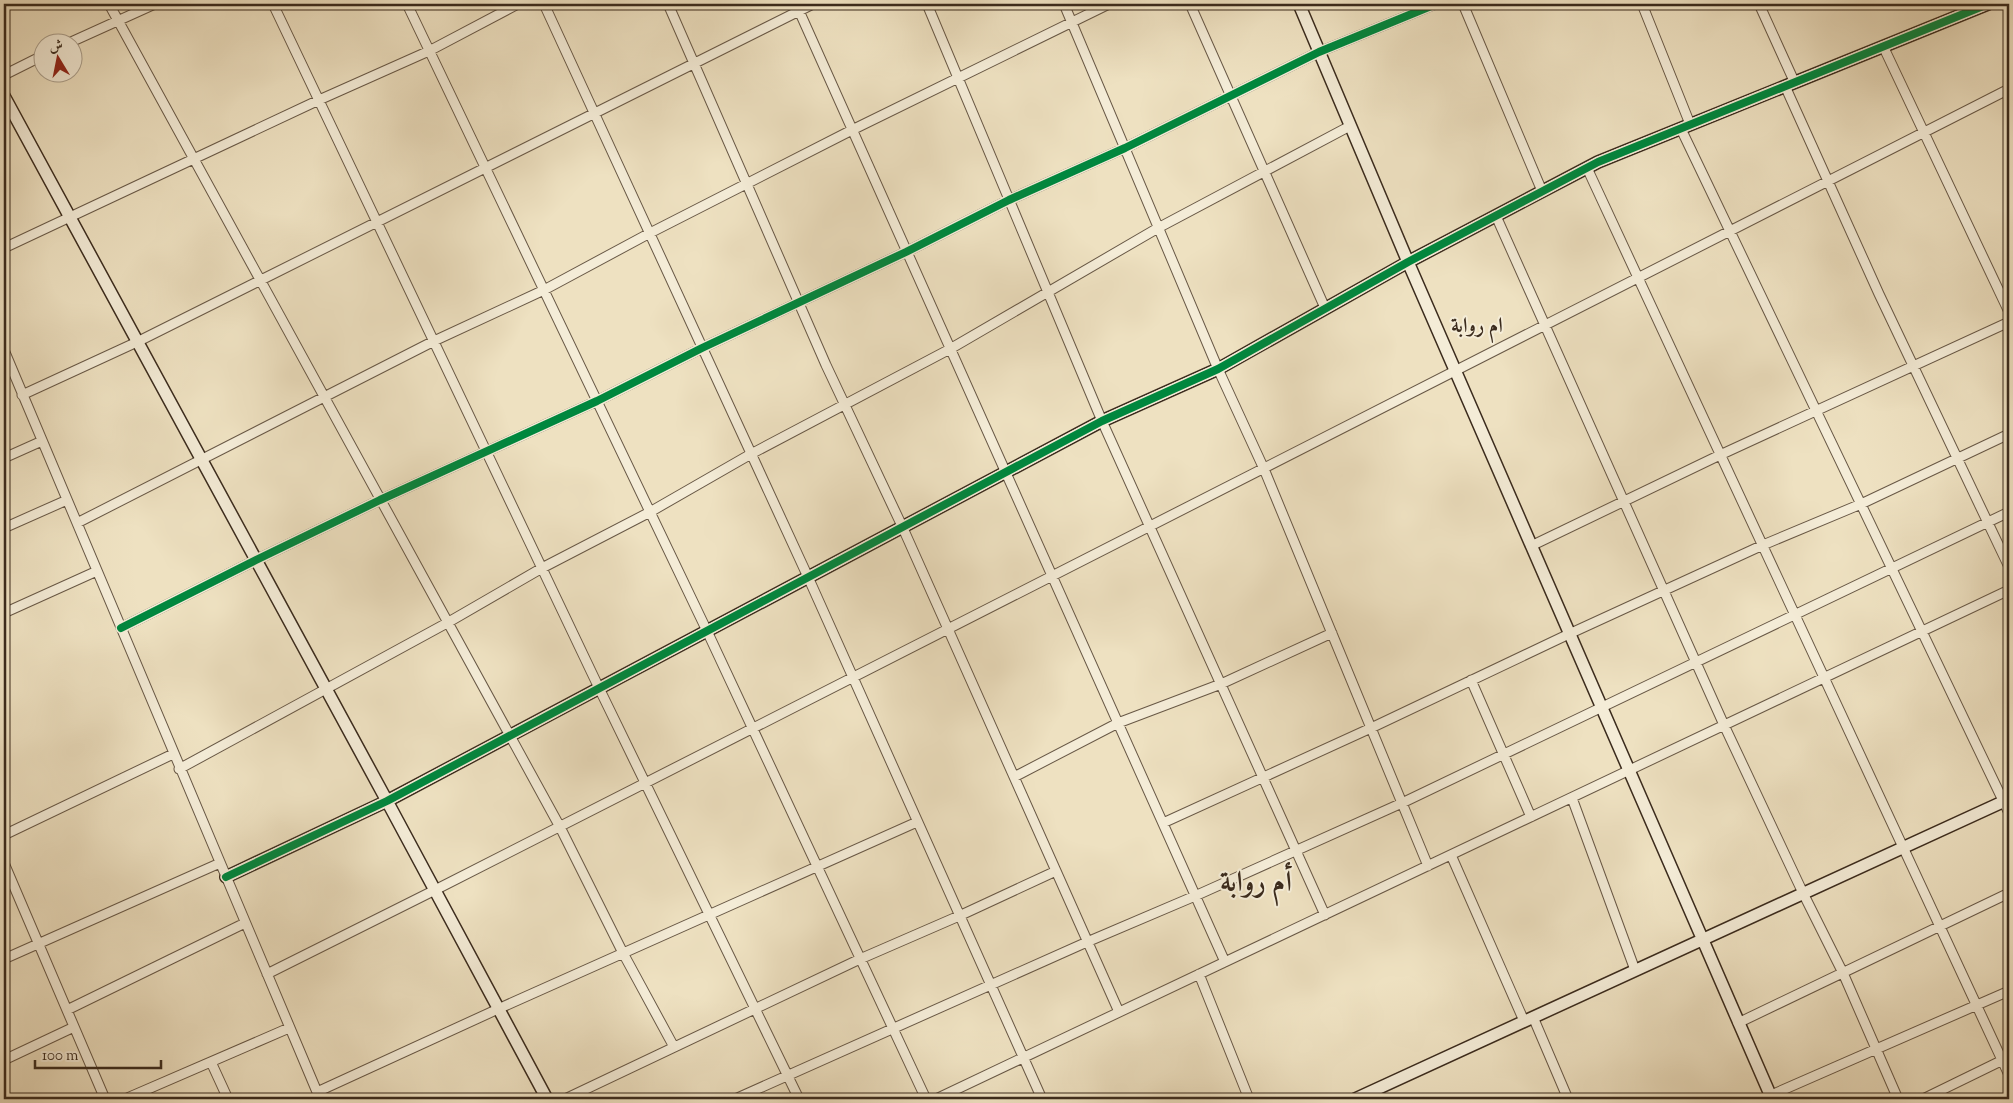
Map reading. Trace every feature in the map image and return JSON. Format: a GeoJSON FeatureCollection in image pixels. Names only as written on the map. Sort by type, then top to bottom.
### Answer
{"type":"FeatureCollection","features":[{"type":"Feature","properties":{"kind":"street"},"geometry":{"type":"LineString","coordinates":[[109,4],[560,827],[623,953],[674,1047]]}},
{"type":"Feature","properties":{"kind":"street"},"geometry":{"type":"LineString","coordinates":[[82,37],[155,4]]}},
{"type":"Feature","properties":{"kind":"street"},"geometry":{"type":"LineString","coordinates":[[273,4],[599,688],[799,1099]]}},
{"type":"Feature","properties":{"kind":"street"},"geometry":{"type":"LineString","coordinates":[[407,4],[707,630],[926,1099]]}},
{"type":"Feature","properties":{"kind":"street"},"geometry":{"type":"LineString","coordinates":[[4,248],[319,100],[430,51],[518,4]]}},
{"type":"Feature","properties":{"kind":"street"},"geometry":{"type":"LineString","coordinates":[[544,4],[808,577],[1042,1099]]}},
{"type":"Feature","properties":{"kind":"street"},"geometry":{"type":"LineString","coordinates":[[668,4],[798,302],[902,526],[1119,1012]]}},
{"type":"Feature","properties":{"kind":"street"},"geometry":{"type":"LineString","coordinates":[[22,395],[137,342],[485,168],[694,63],[797,7],[813,4]]}},
{"type":"Feature","properties":{"kind":"street"},"geometry":{"type":"LineString","coordinates":[[927,4],[1102,421],[1325,914]]}},
{"type":"Feature","properties":{"kind":"street"},"geometry":{"type":"LineString","coordinates":[[1064,4],[1218,369],[1264,468],[1428,866]]}},
{"type":"Feature","properties":{"kind":"street"},"geometry":{"type":"LineString","coordinates":[[77,523],[434,342],[544,290],[650,233],[852,130],[1109,4]]}},
{"type":"Feature","properties":{"kind":"street"},"geometry":{"type":"LineString","coordinates":[[1190,4],[1325,308]]}},
{"type":"Feature","properties":{"kind":"street"},"geometry":{"type":"LineString","coordinates":[[1299,4],[1408,262],[1738,1023],[1768,1098],[2009,991]]}},
{"type":"Feature","properties":{"kind":"street"},"geometry":{"type":"LineString","coordinates":[[121,628],[380,500],[597,401],[702,348],[906,252],[1009,200],[1125,148],[1319,52],[1436,4]]}},
{"type":"Feature","properties":{"kind":"street"},"geometry":{"type":"LineString","coordinates":[[1463,4],[1542,192]]}},
{"type":"Feature","properties":{"kind":"street"},"geometry":{"type":"LineString","coordinates":[[1642,4],[1686,126],[1730,231],[1922,631],[2006,800],[2009,813]]}},
{"type":"Feature","properties":{"kind":"street"},"geometry":{"type":"LineString","coordinates":[[1759,4],[1828,182],[2009,567]]}},
{"type":"Feature","properties":{"kind":"street"},"geometry":{"type":"LineString","coordinates":[[226,877],[387,801],[1102,421],[1218,369],[1408,262],[1587,168],[1986,4]]}},
{"type":"Feature","properties":{"kind":"street"},"geometry":{"type":"LineString","coordinates":[[797,7],[1225,962]]}},
{"type":"Feature","properties":{"kind":"street"},"geometry":{"type":"LineString","coordinates":[[1883,46],[2009,312]]}},
{"type":"Feature","properties":{"kind":"street"},"geometry":{"type":"LineString","coordinates":[[4,75],[32,61]]}},
{"type":"Feature","properties":{"kind":"street"},"geometry":{"type":"LineString","coordinates":[[267,974],[560,827],[2009,90]]}},
{"type":"Feature","properties":{"kind":"street"},"geometry":{"type":"LineString","coordinates":[[4,96],[547,1099]]}},
{"type":"Feature","properties":{"kind":"street"},"geometry":{"type":"LineString","coordinates":[[180,769],[447,623],[542,568],[650,512],[751,454],[950,349],[1158,228],[1350,126]]}},
{"type":"Feature","properties":{"kind":"street"},"geometry":{"type":"LineString","coordinates":[[1587,168],[1976,1005],[2006,1058],[2009,1075]]}},
{"type":"Feature","properties":{"kind":"street"},"geometry":{"type":"LineString","coordinates":[[1496,216],[1724,725],[1843,973],[1898,1099]]}},
{"type":"Feature","properties":{"kind":"street"},"geometry":{"type":"LineString","coordinates":[[1531,546],[1720,454],[1817,412],[1913,365],[2009,322]]}},
{"type":"Feature","properties":{"kind":"street"},"geometry":{"type":"LineString","coordinates":[[4,350],[318,1096],[498,1009],[917,822]]}},
{"type":"Feature","properties":{"kind":"street"},"geometry":{"type":"LineString","coordinates":[[1163,823],[1371,728],[1664,590],[1861,504],[2009,434]]}},
{"type":"Feature","properties":{"kind":"street"},"geometry":{"type":"LineString","coordinates":[[4,458],[42,442]]}},
{"type":"Feature","properties":{"kind":"street"},"geometry":{"type":"LineString","coordinates":[[4,528],[67,500]]}},
{"type":"Feature","properties":{"kind":"street"},"geometry":{"type":"LineString","coordinates":[[735,1099],[1402,803],[2009,512]]}},
{"type":"Feature","properties":{"kind":"street"},"geometry":{"type":"LineString","coordinates":[[4,613],[97,572]]}},
{"type":"Feature","properties":{"kind":"street"},"geometry":{"type":"LineString","coordinates":[[936,1099],[2009,590]]}},
{"type":"Feature","properties":{"kind":"street"},"geometry":{"type":"LineString","coordinates":[[1014,777],[1118,724],[1221,684],[1332,633]]}},
{"type":"Feature","properties":{"kind":"street"},"geometry":{"type":"LineString","coordinates":[[1471,680],[1531,817]]}},
{"type":"Feature","properties":{"kind":"street"},"geometry":{"type":"LineString","coordinates":[[4,835],[173,754]]}},
{"type":"Feature","properties":{"kind":"street"},"geometry":{"type":"LineString","coordinates":[[1572,798],[1635,970]]}},
{"type":"Feature","properties":{"kind":"street"},"geometry":{"type":"LineString","coordinates":[[1355,1099],[2006,800]]}},
{"type":"Feature","properties":{"kind":"street"},"geometry":{"type":"LineString","coordinates":[[1451,855],[1528,1020],[1568,1099]]}},
{"type":"Feature","properties":{"kind":"street"},"geometry":{"type":"LineString","coordinates":[[4,863],[105,1099]]}},
{"type":"Feature","properties":{"kind":"street"},"geometry":{"type":"LineString","coordinates":[[4,959],[220,863]]}},
{"type":"Feature","properties":{"kind":"street"},"geometry":{"type":"LineString","coordinates":[[565,1099],[860,960],[1056,871]]}},
{"type":"Feature","properties":{"kind":"street"},"geometry":{"type":"LineString","coordinates":[[1738,1023],[2009,893]]}},
{"type":"Feature","properties":{"kind":"street"},"geometry":{"type":"LineString","coordinates":[[67,1010],[245,923]]}},
{"type":"Feature","properties":{"kind":"street"},"geometry":{"type":"LineString","coordinates":[[1199,974],[1249,1099]]}},
{"type":"Feature","properties":{"kind":"street"},"geometry":{"type":"LineString","coordinates":[[4,1060],[74,1027]]}},
{"type":"Feature","properties":{"kind":"street"},"geometry":{"type":"LineString","coordinates":[[126,1099],[290,1028]]}},
{"type":"Feature","properties":{"kind":"street"},"geometry":{"type":"LineString","coordinates":[[1922,1099],[2006,1058]]}},
{"type":"Feature","properties":{"kind":"street"},"geometry":{"type":"LineString","coordinates":[[212,1062],[228,1099]]}},
{"type":"Feature","properties":{"kind":"cycle path"},"geometry":{"type":"LineString","coordinates":[[121,628],[380,500],[597,401],[702,348],[906,252],[1009,200],[1125,148],[1319,52],[1436,4]]}},
{"type":"Feature","properties":{"kind":"cycle path"},"geometry":{"type":"LineString","coordinates":[[226,877],[387,801],[1102,421],[1218,369],[1408,262],[1598,162],[1988,4]]}},
{"type":"Feature","properties":{"kind":"district","name":"ام روابة"},"geometry":{"type":"Point","coordinates":[1477,325]}},
{"type":"Feature","properties":{"kind":"district","name":"أم روابة"},"geometry":{"type":"Point","coordinates":[1256,881]}}]}
